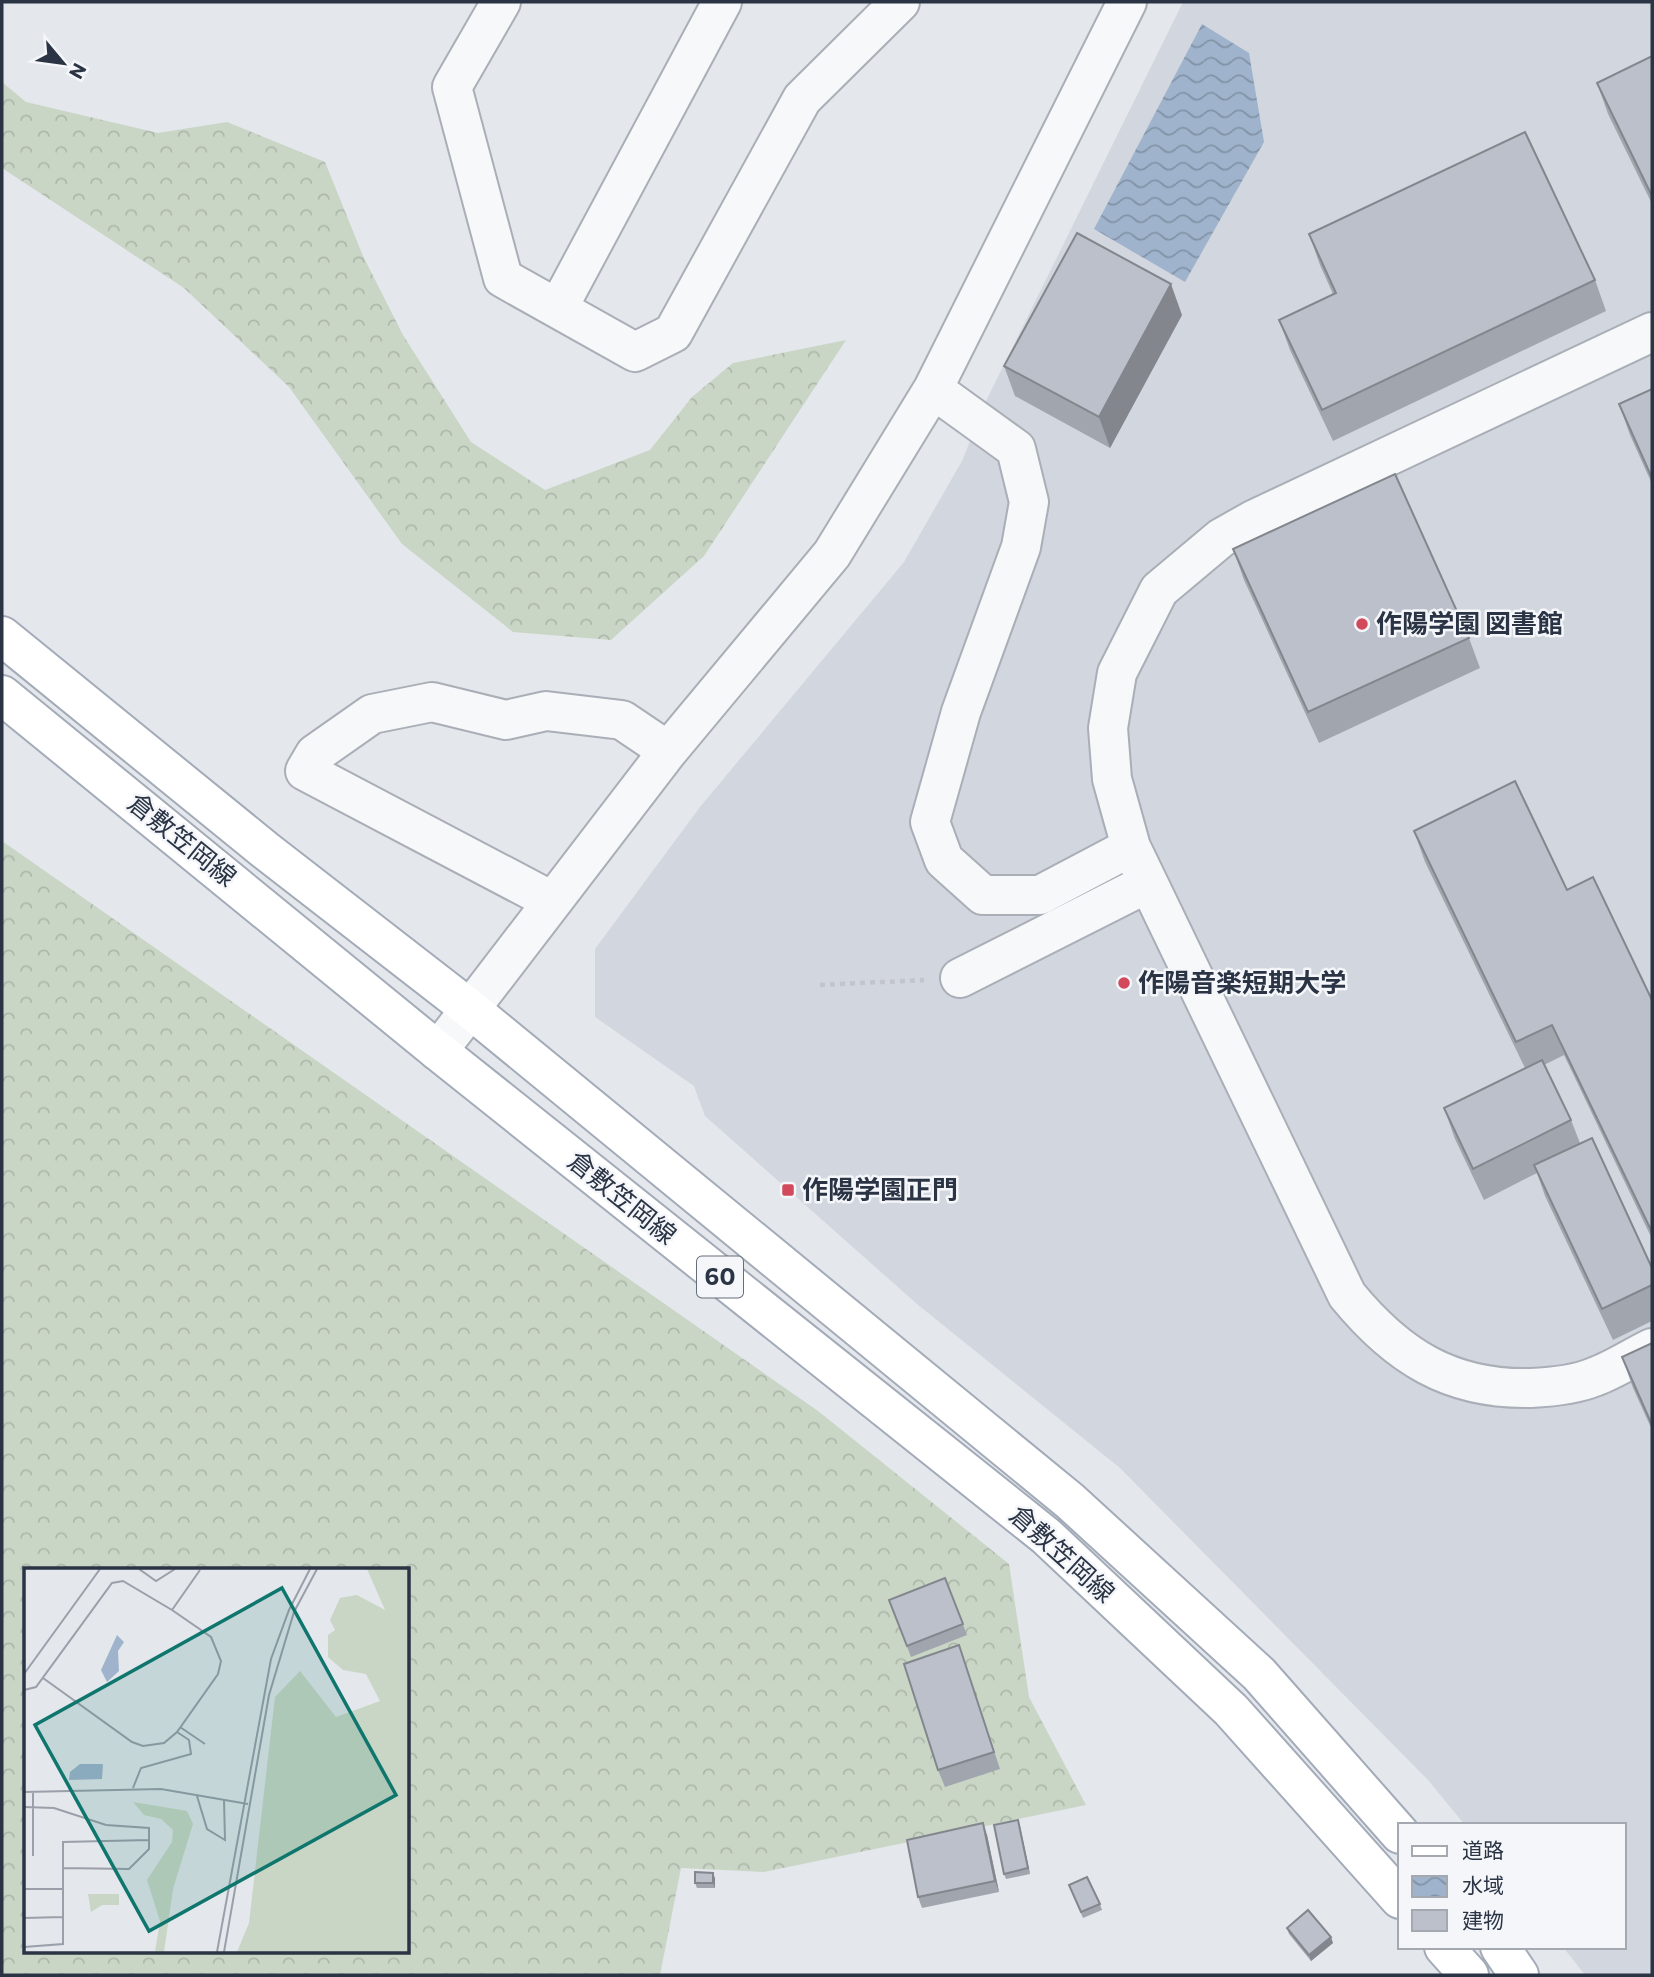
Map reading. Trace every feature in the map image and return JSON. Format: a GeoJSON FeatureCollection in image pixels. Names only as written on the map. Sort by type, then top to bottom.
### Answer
{"type":"FeatureCollection","features":[{"type":"Feature","properties":{"kind":"main road","name":"倉敷笠岡線"},"geometry":{"type":"LineString","coordinates":[[2,636],[265,850],[470,1009],[1070,1501],[1259,1674],[1398,1832]]}},
{"type":"Feature","properties":{"kind":"main road","name":"倉敷笠岡線"},"geometry":{"type":"LineString","coordinates":[[2,695],[438,1051],[1046,1536],[1231,1710],[1398,1897]]}},
{"type":"Feature","properties":{"kind":"main road"},"geometry":{"type":"LineString","coordinates":[[1446,1949],[1469,1975]]}},
{"type":"Feature","properties":{"kind":"main road"},"geometry":{"type":"LineString","coordinates":[[1501,1949],[1519,1975]]}},
{"type":"Feature","properties":{"kind":"street"},"geometry":{"type":"LineString","coordinates":[[500,2],[452,87],[503,278],[635,352],[673,333],[802,99],[900,2]]}},
{"type":"Feature","properties":{"kind":"street"},"geometry":{"type":"LineString","coordinates":[[558,308],[722,2]]}},
{"type":"Feature","properties":{"kind":"street"},"geometry":{"type":"LineString","coordinates":[[438,1051],[668,751],[832,554],[933,389],[1127,2]]}},
{"type":"Feature","properties":{"kind":"street"},"geometry":{"type":"LineString","coordinates":[[1652,332],[1253,520],[1221,538],[1159,590],[1117,673],[1108,728],[1112,779],[1131,847],[1347,1295],[1371,1325],[1414,1358],[1454,1379],[1499,1388],[1552,1387],[1594,1377],[1652,1348]]}},
{"type":"Feature","properties":{"kind":"street"},"geometry":{"type":"LineString","coordinates":[[933,389],[1016,449],[1029,502],[1021,547],[961,712],[930,821],[944,860],[983,895],[1040,895],[1131,847]]}},
{"type":"Feature","properties":{"kind":"street"},"geometry":{"type":"LineString","coordinates":[[552,901],[304,771],[315,754],[372,714],[432,702],[506,720],[545,711],[622,720],[668,751]]}},
{"type":"Feature","properties":{"kind":"street"},"geometry":{"type":"LineString","coordinates":[[960,978],[1149,883]]}},
{"type":"Feature","properties":{"kind":"path"},"geometry":{"type":"LineString","coordinates":[[820,985],[960,978]]}},
{"type":"Feature","properties":{"kind":"shaded area","name":"作陽音楽短期大学"},"geometry":{"type":"Polygon","coordinates":[[[1183,2],[1652,2],[1652,1975],[1585,1975],[1565,1949],[1626,1949],[1626,1823],[1463,1823],[1428,1780],[1120,1468],[917,1304],[705,1116],[694,1086],[595,1017],[595,949],[700,807],[904,562],[962,461],[988,397],[1183,2]]]}},
{"type":"Feature","properties":{"kind":"green space"},"geometry":{"type":"Polygon","coordinates":[[[2,82],[26,102],[158,133],[227,122],[325,162],[363,256],[403,335],[471,442],[545,490],[650,450],[692,397],[733,363],[846,340],[704,556],[611,640],[513,632],[402,544],[289,387],[184,288],[2,168],[2,82]]]}},
{"type":"Feature","properties":{"kind":"green space"},"geometry":{"type":"Polygon","coordinates":[[[2,841],[818,1411],[1009,1564],[1029,1697],[1086,1805],[764,1872],[681,1868],[660,1975],[2,1975],[2,841]]]}},
{"type":"Feature","properties":{"kind":"water"},"geometry":{"type":"Polygon","coordinates":[[[1202,24],[1249,53],[1264,142],[1185,282],[1094,229],[1202,24]]]}},
{"type":"Feature","properties":{"kind":"building"},"geometry":{"type":"Polygon","coordinates":[[[1652,56],[1652,196],[1597,83],[1652,56]]]}},
{"type":"Feature","properties":{"kind":"building"},"geometry":{"type":"Polygon","coordinates":[[[1525,132],[1595,280],[1322,410],[1279,320],[1336,293],[1309,234],[1525,132]]]}},
{"type":"Feature","properties":{"kind":"building"},"geometry":{"type":"Polygon","coordinates":[[[1077,233],[1171,284],[1099,417],[1004,366],[1077,233]]]}},
{"type":"Feature","properties":{"kind":"building"},"geometry":{"type":"Polygon","coordinates":[[[1652,389],[1652,478],[1619,404],[1652,389]]]}},
{"type":"Feature","properties":{"kind":"building","name":"作陽学園 図書館"},"geometry":{"type":"Polygon","coordinates":[[[1395,474],[1469,638],[1308,712],[1233,549],[1395,474]]]}},
{"type":"Feature","properties":{"kind":"building"},"geometry":{"type":"Polygon","coordinates":[[[1515,781],[1567,890],[1593,877],[1652,1000],[1652,1232],[1552,1025],[1516,1042],[1414,831],[1515,781]]]}},
{"type":"Feature","properties":{"kind":"building"},"geometry":{"type":"Polygon","coordinates":[[[1542,1060],[1571,1120],[1473,1169],[1444,1108],[1542,1060]]]}},
{"type":"Feature","properties":{"kind":"building"},"geometry":{"type":"Polygon","coordinates":[[[1592,1138],[1652,1268],[1652,1285],[1602,1309],[1534,1165],[1592,1138]]]}},
{"type":"Feature","properties":{"kind":"building"},"geometry":{"type":"Polygon","coordinates":[[[1652,1343],[1652,1425],[1622,1357],[1652,1343]]]}},
{"type":"Feature","properties":{"kind":"building"},"geometry":{"type":"Polygon","coordinates":[[[945,1578],[963,1624],[907,1646],[889,1600],[945,1578]]]}},
{"type":"Feature","properties":{"kind":"building"},"geometry":{"type":"Polygon","coordinates":[[[959,1645],[994,1752],[938,1770],[904,1664],[959,1645]]]}},
{"type":"Feature","properties":{"kind":"building"},"geometry":{"type":"Polygon","coordinates":[[[1018,1820],[1028,1868],[1004,1874],[994,1825],[1018,1820]]]}},
{"type":"Feature","properties":{"kind":"building"},"geometry":{"type":"Polygon","coordinates":[[[983,1823],[995,1881],[918,1897],[907,1840],[983,1823]]]}},
{"type":"Feature","properties":{"kind":"building"},"geometry":{"type":"Polygon","coordinates":[[[695,1872],[713,1873],[713,1883],[695,1883],[695,1872]]]}},
{"type":"Feature","properties":{"kind":"building"},"geometry":{"type":"Polygon","coordinates":[[[1087,1877],[1100,1904],[1081,1912],[1069,1885],[1087,1877]]]}},
{"type":"Feature","properties":{"kind":"building"},"geometry":{"type":"Polygon","coordinates":[[[1308,1910],[1331,1937],[1309,1955],[1287,1928],[1308,1910]]]}},
{"type":"Feature","properties":{"kind":"place","name":"作陽学園 図書館"},"geometry":{"type":"Point","coordinates":[1362,624]}},
{"type":"Feature","properties":{"kind":"place","name":"作陽音楽短期大学"},"geometry":{"type":"Point","coordinates":[1124,983]}},
{"type":"Feature","properties":{"kind":"place","name":"作陽学園正門"},"geometry":{"type":"Point","coordinates":[788,1190]}}]}
